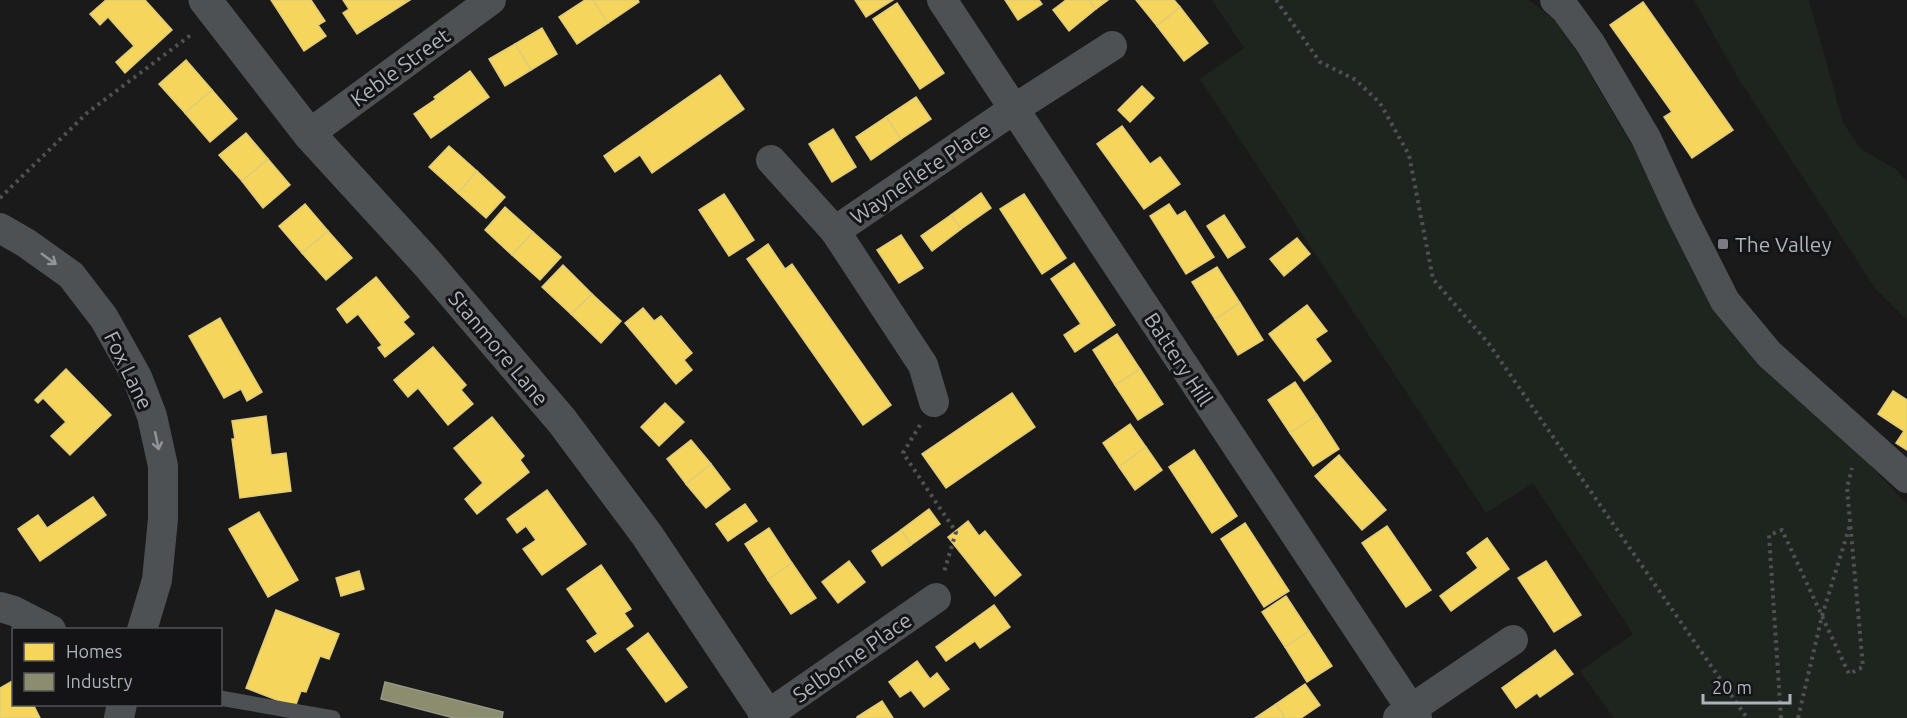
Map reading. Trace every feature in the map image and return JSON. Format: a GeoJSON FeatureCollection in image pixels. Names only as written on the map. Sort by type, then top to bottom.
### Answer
{"type":"FeatureCollection","features":[{"type":"Feature","properties":{"kind":"street","name":"Keble Street"},"geometry":{"type":"LineString","coordinates":[[309,134],[491,0]]}},
{"type":"Feature","properties":{"kind":"street","name":"Battery Hill"},"geometry":{"type":"LineString","coordinates":[[942,0],[1408,715]]}},
{"type":"Feature","properties":{"kind":"street"},"geometry":{"type":"LineString","coordinates":[[1555,0],[1566,10],[1590,43],[1646,138],[1725,301],[1769,354],[1907,478]]}},
{"type":"Feature","properties":{"kind":"street","name":"Stanmore Lane"},"geometry":{"type":"LineString","coordinates":[[210,8],[309,134],[427,263],[562,422],[647,535],[767,717]]}},
{"type":"Feature","properties":{"kind":"street","name":"Wayneflete Place"},"geometry":{"type":"LineString","coordinates":[[934,402],[923,365],[835,231],[1014,109],[1112,46]]}},
{"type":"Feature","properties":{"kind":"street"},"geometry":{"type":"LineString","coordinates":[[771,160],[835,231]]}},
{"type":"Feature","properties":{"kind":"street","name":"Fox Lane"},"geometry":{"type":"LineString","coordinates":[[0,228],[26,243],[71,275],[104,318],[137,377],[152,416],[163,466],[163,519],[157,580],[143,628]]}},
{"type":"Feature","properties":{"kind":"street","name":"Selborne Place"},"geometry":{"type":"LineString","coordinates":[[767,717],[936,598]]}},
{"type":"Feature","properties":{"kind":"street"},"geometry":{"type":"LineString","coordinates":[[0,607],[14,611],[47,628]]}},
{"type":"Feature","properties":{"kind":"street"},"geometry":{"type":"LineString","coordinates":[[1408,715],[1513,640]]}},
{"type":"Feature","properties":{"kind":"lane"},"geometry":{"type":"LineString","coordinates":[[222,698],[333,718]]}},
{"type":"Feature","properties":{"kind":"path"},"geometry":{"type":"LineString","coordinates":[[1276,0],[1320,62],[1356,80],[1380,103],[1409,155],[1433,279],[1489,344],[1747,718]]}},
{"type":"Feature","properties":{"kind":"path"},"geometry":{"type":"LineString","coordinates":[[0,198],[87,113],[210,8]]}},
{"type":"Feature","properties":{"kind":"path"},"geometry":{"type":"LineString","coordinates":[[934,402],[903,453],[956,532],[936,598]]}},
{"type":"Feature","properties":{"kind":"path"},"geometry":{"type":"LineString","coordinates":[[1781,718],[1769,535],[1782,530],[1850,675],[1863,667],[1847,488],[1859,435]]}},
{"type":"Feature","properties":{"kind":"path"},"geometry":{"type":"LineString","coordinates":[[1798,718],[1822,616],[1851,522]]}},
{"type":"Feature","properties":{"kind":"shaded area"},"geometry":{"type":"Polygon","coordinates":[[[1212,0],[1529,0],[1561,25],[1650,176],[1671,220],[1865,460],[1907,504],[1907,718],[1614,718],[1580,671],[1633,634],[1533,483],[1486,513],[1200,79],[1244,48],[1212,0]]]}},
{"type":"Feature","properties":{"kind":"shaded area"},"geometry":{"type":"Polygon","coordinates":[[[1694,0],[1809,0],[1843,123],[1861,149],[1897,170],[1907,182],[1907,320],[1875,288],[1737,76],[1694,0]]]}},
{"type":"Feature","properties":{"kind":"building: Homes"},"geometry":{"type":"Polygon","coordinates":[[[106,0],[145,0],[172,30],[125,73],[116,62],[134,46],[108,17],[100,25],[90,14],[106,0]]]}},
{"type":"Feature","properties":{"kind":"building: Homes"},"geometry":{"type":"Polygon","coordinates":[[[271,0],[311,0],[325,21],[318,25],[326,36],[304,51],[271,0]]]}},
{"type":"Feature","properties":{"kind":"building: Homes"},"geometry":{"type":"Polygon","coordinates":[[[343,0],[410,0],[357,34],[343,13],[349,9],[343,0]]]}},
{"type":"Feature","properties":{"kind":"building: Homes"},"geometry":{"type":"Polygon","coordinates":[[[585,0],[593,0],[608,23],[577,44],[559,17],[585,0]]]}},
{"type":"Feature","properties":{"kind":"building: Homes"},"geometry":{"type":"Polygon","coordinates":[[[593,0],[638,0],[639,2],[608,23],[593,0]]]}},
{"type":"Feature","properties":{"kind":"building: Homes"},"geometry":{"type":"Polygon","coordinates":[[[855,0],[893,0],[866,17],[855,0]]]}},
{"type":"Feature","properties":{"kind":"building: Homes"},"geometry":{"type":"Polygon","coordinates":[[[1005,0],[1039,0],[1042,4],[1018,20],[1005,0]]]}},
{"type":"Feature","properties":{"kind":"building: Homes"},"geometry":{"type":"Polygon","coordinates":[[[1066,0],[1089,0],[1096,9],[1069,31],[1053,10],[1066,0]]]}},
{"type":"Feature","properties":{"kind":"building: Homes"},"geometry":{"type":"Polygon","coordinates":[[[1089,0],[1108,0],[1096,9],[1089,0]]]}},
{"type":"Feature","properties":{"kind":"building: Homes"},"geometry":{"type":"Polygon","coordinates":[[[1136,0],[1174,0],[1180,7],[1157,26],[1136,0]]]}},
{"type":"Feature","properties":{"kind":"building: Homes"},"geometry":{"type":"Polygon","coordinates":[[[1643,2],[1733,130],[1692,158],[1664,117],[1672,112],[1610,25],[1643,2]]]}},
{"type":"Feature","properties":{"kind":"building: Homes"},"geometry":{"type":"Polygon","coordinates":[[[897,3],[944,73],[920,89],[873,19],[897,3]]]}},
{"type":"Feature","properties":{"kind":"building: Homes"},"geometry":{"type":"Polygon","coordinates":[[[1180,7],[1208,43],[1184,61],[1157,26],[1180,7]]]}},
{"type":"Feature","properties":{"kind":"building: Homes"},"geometry":{"type":"Polygon","coordinates":[[[542,28],[557,54],[531,70],[515,44],[542,28]]]}},
{"type":"Feature","properties":{"kind":"building: Homes"},"geometry":{"type":"Polygon","coordinates":[[[515,44],[531,70],[505,86],[489,59],[515,44]]]}},
{"type":"Feature","properties":{"kind":"building: Homes"},"geometry":{"type":"Polygon","coordinates":[[[186,60],[212,90],[185,113],[159,84],[186,60]]]}},
{"type":"Feature","properties":{"kind":"building: Homes"},"geometry":{"type":"Polygon","coordinates":[[[470,71],[489,97],[431,138],[414,114],[470,71]]]}},
{"type":"Feature","properties":{"kind":"building: Homes"},"geometry":{"type":"Polygon","coordinates":[[[720,75],[744,109],[652,173],[640,155],[615,172],[604,156],[720,75]]]}},
{"type":"Feature","properties":{"kind":"building: Homes"},"geometry":{"type":"Polygon","coordinates":[[[1142,86],[1154,98],[1130,122],[1118,110],[1142,86]]]}},
{"type":"Feature","properties":{"kind":"building: Homes"},"geometry":{"type":"Polygon","coordinates":[[[212,90],[237,119],[210,142],[185,113],[212,90]]]}},
{"type":"Feature","properties":{"kind":"building: Homes"},"geometry":{"type":"Polygon","coordinates":[[[916,97],[931,119],[901,139],[886,117],[916,97]]]}},
{"type":"Feature","properties":{"kind":"building: Homes"},"geometry":{"type":"Polygon","coordinates":[[[886,117],[901,139],[871,160],[856,137],[886,117]]]}},
{"type":"Feature","properties":{"kind":"building: Homes"},"geometry":{"type":"Polygon","coordinates":[[[1122,126],[1150,164],[1160,157],[1180,184],[1144,209],[1097,144],[1122,126]]]}},
{"type":"Feature","properties":{"kind":"building: Homes"},"geometry":{"type":"Polygon","coordinates":[[[833,129],[856,167],[832,182],[809,144],[833,129]]]}},
{"type":"Feature","properties":{"kind":"building: Homes"},"geometry":{"type":"Polygon","coordinates":[[[246,133],[268,159],[242,181],[219,155],[246,133]]]}},
{"type":"Feature","properties":{"kind":"building: Homes"},"geometry":{"type":"Polygon","coordinates":[[[449,146],[477,171],[458,193],[429,167],[449,146]]]}},
{"type":"Feature","properties":{"kind":"building: Homes"},"geometry":{"type":"Polygon","coordinates":[[[268,159],[290,185],[263,208],[242,181],[268,159]]]}},
{"type":"Feature","properties":{"kind":"building: Homes"},"geometry":{"type":"Polygon","coordinates":[[[477,171],[505,197],[486,218],[458,193],[477,171]]]}},
{"type":"Feature","properties":{"kind":"building: Homes"},"geometry":{"type":"Polygon","coordinates":[[[981,193],[991,208],[961,229],[951,215],[981,193]]]}},
{"type":"Feature","properties":{"kind":"building: Homes"},"geometry":{"type":"Polygon","coordinates":[[[724,194],[754,240],[729,256],[699,210],[724,194]]]}},
{"type":"Feature","properties":{"kind":"building: Homes"},"geometry":{"type":"Polygon","coordinates":[[[1024,194],[1066,258],[1042,274],[1000,209],[1024,194]]]}},
{"type":"Feature","properties":{"kind":"building: Homes"},"geometry":{"type":"Polygon","coordinates":[[[305,204],[328,231],[302,253],[279,226],[305,204]]]}},
{"type":"Feature","properties":{"kind":"building: Homes"},"geometry":{"type":"Polygon","coordinates":[[[1169,204],[1177,216],[1185,211],[1214,257],[1186,274],[1150,216],[1169,204]]]}},
{"type":"Feature","properties":{"kind":"building: Homes"},"geometry":{"type":"Polygon","coordinates":[[[505,207],[533,232],[512,255],[485,230],[505,207]]]}},
{"type":"Feature","properties":{"kind":"building: Homes"},"geometry":{"type":"Polygon","coordinates":[[[951,215],[961,229],[932,251],[921,236],[951,215]]]}},
{"type":"Feature","properties":{"kind":"building: Homes"},"geometry":{"type":"Polygon","coordinates":[[[1224,215],[1245,247],[1228,258],[1207,226],[1224,215]]]}},
{"type":"Feature","properties":{"kind":"building: Homes"},"geometry":{"type":"Polygon","coordinates":[[[328,231],[352,258],[326,280],[302,253],[328,231]]]}},
{"type":"Feature","properties":{"kind":"building: Homes"},"geometry":{"type":"Polygon","coordinates":[[[533,232],[561,257],[540,280],[512,255],[533,232]]]}},
{"type":"Feature","properties":{"kind":"building: Homes"},"geometry":{"type":"Polygon","coordinates":[[[901,235],[923,268],[899,283],[877,250],[901,235]]]}},
{"type":"Feature","properties":{"kind":"building: Homes"},"geometry":{"type":"Polygon","coordinates":[[[1297,238],[1310,254],[1284,276],[1270,259],[1297,238]]]}},
{"type":"Feature","properties":{"kind":"building: Homes"},"geometry":{"type":"Polygon","coordinates":[[[768,244],[785,269],[792,264],[891,405],[863,425],[747,259],[768,244]]]}},
{"type":"Feature","properties":{"kind":"building: Homes"},"geometry":{"type":"Polygon","coordinates":[[[1074,263],[1115,325],[1075,352],[1064,335],[1081,324],[1051,279],[1074,263]]]}},
{"type":"Feature","properties":{"kind":"building: Homes"},"geometry":{"type":"Polygon","coordinates":[[[563,265],[592,294],[571,314],[542,287],[563,265]]]}},
{"type":"Feature","properties":{"kind":"building: Homes"},"geometry":{"type":"Polygon","coordinates":[[[1217,267],[1240,303],[1215,319],[1192,282],[1217,267]]]}},
{"type":"Feature","properties":{"kind":"building: Homes"},"geometry":{"type":"Polygon","coordinates":[[[376,277],[409,317],[403,322],[414,334],[385,357],[378,348],[382,345],[358,314],[347,323],[337,309],[376,277]]]}},
{"type":"Feature","properties":{"kind":"building: Homes"},"geometry":{"type":"Polygon","coordinates":[[[592,294],[621,321],[601,343],[571,314],[592,294]]]}},
{"type":"Feature","properties":{"kind":"building: Homes"},"geometry":{"type":"Polygon","coordinates":[[[1240,303],[1263,340],[1238,355],[1215,319],[1240,303]]]}},
{"type":"Feature","properties":{"kind":"building: Homes"},"geometry":{"type":"Polygon","coordinates":[[[1307,305],[1327,331],[1315,339],[1331,361],[1304,381],[1269,334],[1307,305]]]}},
{"type":"Feature","properties":{"kind":"building: Homes"},"geometry":{"type":"Polygon","coordinates":[[[643,308],[654,321],[661,316],[692,353],[684,360],[692,370],[676,384],[625,323],[643,308]]]}},
{"type":"Feature","properties":{"kind":"building: Homes"},"geometry":{"type":"Polygon","coordinates":[[[220,318],[262,392],[247,401],[241,389],[224,398],[189,336],[220,318]]]}},
{"type":"Feature","properties":{"kind":"building: Homes"},"geometry":{"type":"Polygon","coordinates":[[[1117,334],[1140,369],[1115,385],[1093,350],[1117,334]]]}},
{"type":"Feature","properties":{"kind":"building: Homes"},"geometry":{"type":"Polygon","coordinates":[[[433,347],[466,385],[461,390],[473,404],[448,425],[418,388],[408,397],[394,380],[433,347]]]}},
{"type":"Feature","properties":{"kind":"building: Homes"},"geometry":{"type":"Polygon","coordinates":[[[66,369],[111,415],[70,455],[51,436],[66,422],[43,398],[38,403],[35,400],[66,369]]]}},
{"type":"Feature","properties":{"kind":"building: Homes"},"geometry":{"type":"Polygon","coordinates":[[[1140,369],[1163,404],[1138,420],[1115,385],[1140,369]]]}},
{"type":"Feature","properties":{"kind":"building: Homes"},"geometry":{"type":"Polygon","coordinates":[[[1295,382],[1317,415],[1290,433],[1268,400],[1295,382]]]}},
{"type":"Feature","properties":{"kind":"building: Homes"},"geometry":{"type":"Polygon","coordinates":[[[1893,391],[1907,400],[1907,450],[1896,443],[1904,431],[1878,414],[1893,391]]]}},
{"type":"Feature","properties":{"kind":"building: Homes"},"geometry":{"type":"Polygon","coordinates":[[[1012,393],[1035,427],[946,488],[922,454],[1012,393]]]}},
{"type":"Feature","properties":{"kind":"building: Homes"},"geometry":{"type":"Polygon","coordinates":[[[665,403],[684,422],[659,446],[641,427],[665,403]]]}},
{"type":"Feature","properties":{"kind":"building: Homes"},"geometry":{"type":"Polygon","coordinates":[[[1317,415],[1339,449],[1313,466],[1290,433],[1317,415]]]}},
{"type":"Feature","properties":{"kind":"building: Homes"},"geometry":{"type":"Polygon","coordinates":[[[266,416],[271,455],[286,453],[291,491],[240,498],[232,439],[235,439],[232,421],[266,416]]]}},
{"type":"Feature","properties":{"kind":"building: Homes"},"geometry":{"type":"Polygon","coordinates":[[[492,417],[524,456],[520,460],[529,472],[477,514],[465,499],[483,483],[454,448],[492,417]]]}},
{"type":"Feature","properties":{"kind":"building: Homes"},"geometry":{"type":"Polygon","coordinates":[[[1130,424],[1146,447],[1119,467],[1103,443],[1130,424]]]}},
{"type":"Feature","properties":{"kind":"building: Homes"},"geometry":{"type":"Polygon","coordinates":[[[691,440],[711,464],[686,484],[667,459],[691,440]]]}},
{"type":"Feature","properties":{"kind":"building: Homes"},"geometry":{"type":"Polygon","coordinates":[[[1146,447],[1162,470],[1135,490],[1119,467],[1146,447]]]}},
{"type":"Feature","properties":{"kind":"building: Homes"},"geometry":{"type":"Polygon","coordinates":[[[1194,450],[1237,516],[1212,533],[1169,467],[1194,450]]]}},
{"type":"Feature","properties":{"kind":"building: Homes"},"geometry":{"type":"Polygon","coordinates":[[[1339,455],[1386,510],[1362,530],[1315,476],[1339,455]]]}},
{"type":"Feature","properties":{"kind":"building: Homes"},"geometry":{"type":"Polygon","coordinates":[[[711,464],[730,489],[706,508],[686,484],[711,464]]]}},
{"type":"Feature","properties":{"kind":"building: Homes"},"geometry":{"type":"Polygon","coordinates":[[[547,490],[586,544],[542,575],[523,549],[536,540],[526,526],[517,533],[507,519],[547,490]]]}},
{"type":"Feature","properties":{"kind":"building: Homes"},"geometry":{"type":"Polygon","coordinates":[[[93,497],[106,515],[40,561],[18,529],[38,515],[47,528],[93,497]]]}},
{"type":"Feature","properties":{"kind":"building: Homes"},"geometry":{"type":"Polygon","coordinates":[[[745,504],[757,521],[728,541],[716,524],[745,504]]]}},
{"type":"Feature","properties":{"kind":"building: Homes"},"geometry":{"type":"Polygon","coordinates":[[[929,509],[940,524],[911,545],[901,530],[929,509]]]}},
{"type":"Feature","properties":{"kind":"building: Homes"},"geometry":{"type":"Polygon","coordinates":[[[259,512],[298,580],[268,597],[229,529],[259,512]]]}},
{"type":"Feature","properties":{"kind":"building: Homes"},"geometry":{"type":"Polygon","coordinates":[[[968,521],[979,536],[985,531],[1021,575],[995,596],[948,537],[968,521]]]}},
{"type":"Feature","properties":{"kind":"building: Homes"},"geometry":{"type":"Polygon","coordinates":[[[1245,523],[1289,591],[1264,607],[1221,539],[1245,523]]]}},
{"type":"Feature","properties":{"kind":"building: Homes"},"geometry":{"type":"Polygon","coordinates":[[[1387,526],[1431,590],[1406,607],[1362,543],[1387,526]]]}},
{"type":"Feature","properties":{"kind":"building: Homes"},"geometry":{"type":"Polygon","coordinates":[[[769,528],[792,563],[768,580],[745,544],[769,528]]]}},
{"type":"Feature","properties":{"kind":"building: Homes"},"geometry":{"type":"Polygon","coordinates":[[[901,530],[911,545],[882,566],[872,551],[901,530]]]}},
{"type":"Feature","properties":{"kind":"building: Homes"},"geometry":{"type":"Polygon","coordinates":[[[1487,538],[1509,569],[1451,611],[1440,596],[1478,568],[1467,553],[1487,538]]]}},
{"type":"Feature","properties":{"kind":"building: Homes"},"geometry":{"type":"Polygon","coordinates":[[[849,561],[865,582],[838,603],[822,582],[849,561]]]}},
{"type":"Feature","properties":{"kind":"building: Homes"},"geometry":{"type":"Polygon","coordinates":[[[1546,561],[1581,615],[1554,632],[1518,578],[1546,561]]]}},
{"type":"Feature","properties":{"kind":"building: Homes"},"geometry":{"type":"Polygon","coordinates":[[[792,563],[816,598],[791,614],[768,580],[792,563]]]}},
{"type":"Feature","properties":{"kind":"building: Homes"},"geometry":{"type":"Polygon","coordinates":[[[601,565],[631,609],[624,613],[633,626],[595,652],[587,641],[598,634],[567,589],[601,565]]]}},
{"type":"Feature","properties":{"kind":"building: Homes"},"geometry":{"type":"Polygon","coordinates":[[[359,571],[364,589],[341,596],[336,578],[359,571]]]}},
{"type":"Feature","properties":{"kind":"building: Homes"},"geometry":{"type":"Polygon","coordinates":[[[1286,596],[1309,631],[1285,647],[1262,612],[1286,596]]]}},
{"type":"Feature","properties":{"kind":"building: Homes"},"geometry":{"type":"Polygon","coordinates":[[[994,605],[1010,627],[980,648],[975,641],[946,661],[936,647],[994,605]]]}},
{"type":"Feature","properties":{"kind":"building: Homes"},"geometry":{"type":"Polygon","coordinates":[[[276,610],[339,634],[329,659],[320,656],[306,692],[301,691],[295,707],[246,688],[276,610]]]}},
{"type":"Feature","properties":{"kind":"building: Homes"},"geometry":{"type":"Polygon","coordinates":[[[1309,631],[1332,666],[1307,682],[1285,647],[1309,631]]]}},
{"type":"Feature","properties":{"kind":"building: Homes"},"geometry":{"type":"Polygon","coordinates":[[[648,633],[687,687],[666,702],[627,649],[648,633]]]}},
{"type":"Feature","properties":{"kind":"building: Homes"},"geometry":{"type":"Polygon","coordinates":[[[1555,650],[1573,674],[1540,697],[1537,693],[1516,708],[1502,688],[1555,650]]]}},
{"type":"Feature","properties":{"kind":"building: Homes"},"geometry":{"type":"Polygon","coordinates":[[[917,661],[930,679],[937,673],[949,689],[924,707],[911,690],[900,697],[889,682],[917,661]]]}},
{"type":"Feature","properties":{"kind":"building: Homes"},"geometry":{"type":"Polygon","coordinates":[[[12,681],[12,706],[34,706],[40,718],[0,718],[0,688],[12,681]]]}},
{"type":"Feature","properties":{"kind":"building: Homes"},"geometry":{"type":"Polygon","coordinates":[[[1305,684],[1320,705],[1301,718],[1285,718],[1276,704],[1305,684]]]}},
{"type":"Feature","properties":{"kind":"building: Homes"},"geometry":{"type":"Polygon","coordinates":[[[882,701],[893,718],[857,718],[857,717],[882,701]]]}},
{"type":"Feature","properties":{"kind":"building: Homes"},"geometry":{"type":"Polygon","coordinates":[[[1276,704],[1285,718],[1255,718],[1276,704]]]}},
{"type":"Feature","properties":{"kind":"building: Industry"},"geometry":{"type":"Polygon","coordinates":[[[385,682],[503,712],[502,718],[454,718],[381,699],[385,682]]]}},
{"type":"Feature","properties":{"kind":"place","name":"The Valley"},"geometry":{"type":"Point","coordinates":[1723,244]}}]}
